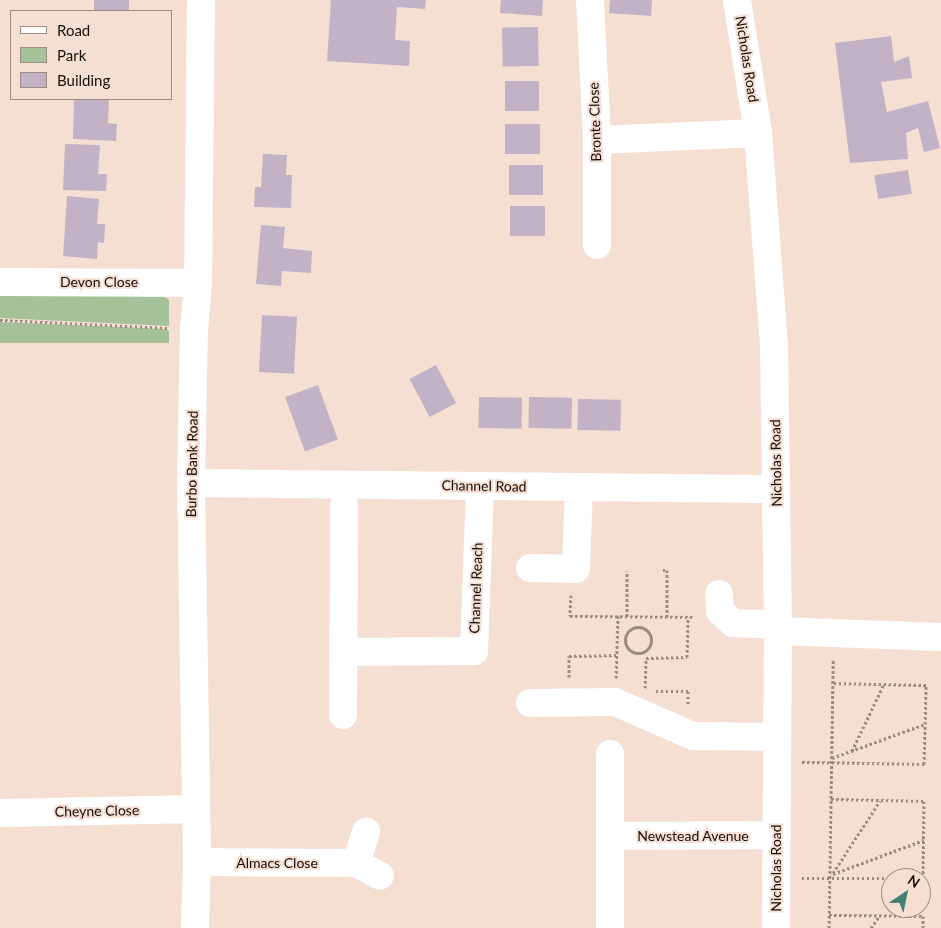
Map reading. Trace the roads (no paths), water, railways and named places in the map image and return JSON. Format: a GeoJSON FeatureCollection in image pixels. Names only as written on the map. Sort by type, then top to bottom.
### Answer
{"type":"FeatureCollection","features":[{"type":"Feature","properties":{"kind":"street","name":"Burbo Bank Road"},"geometry":{"type":"LineString","coordinates":[[195,928],[198,862],[195,809],[191,483],[194,330],[198,283],[201,0]]}},
{"type":"Feature","properties":{"kind":"street","name":"Bronte Close"},"geometry":{"type":"LineString","coordinates":[[590,0],[597,140],[597,245]]}},
{"type":"Feature","properties":{"kind":"street","name":"Nicholas Road"},"geometry":{"type":"LineString","coordinates":[[738,0],[758,133],[774,345],[778,628],[776,928]]}},
{"type":"Feature","properties":{"kind":"street"},"geometry":{"type":"LineString","coordinates":[[597,140],[758,133]]}},
{"type":"Feature","properties":{"kind":"street","name":"Devon Close"},"geometry":{"type":"LineString","coordinates":[[0,282],[198,283]]}},
{"type":"Feature","properties":{"kind":"street","name":"Channel Road"},"geometry":{"type":"LineString","coordinates":[[191,483],[776,489]]}},
{"type":"Feature","properties":{"kind":"street","name":"Channel Reach"},"geometry":{"type":"LineString","coordinates":[[344,652],[474,651],[480,486]]}},
{"type":"Feature","properties":{"kind":"street"},"geometry":{"type":"LineString","coordinates":[[530,568],[576,569],[579,487]]}},
{"type":"Feature","properties":{"kind":"street"},"geometry":{"type":"LineString","coordinates":[[343,715],[344,506]]}},
{"type":"Feature","properties":{"kind":"street"},"geometry":{"type":"LineString","coordinates":[[723,606],[733,623],[833,633],[941,637]]}},
{"type":"Feature","properties":{"kind":"street"},"geometry":{"type":"LineString","coordinates":[[530,703],[616,703],[693,736],[776,749]]}},
{"type":"Feature","properties":{"kind":"street"},"geometry":{"type":"LineString","coordinates":[[610,754],[610,928]]}},
{"type":"Feature","properties":{"kind":"street","name":"Cheyne Close"},"geometry":{"type":"LineString","coordinates":[[0,813],[195,809]]}},
{"type":"Feature","properties":{"kind":"street","name":"Almacs Close"},"geometry":{"type":"LineString","coordinates":[[198,862],[368,870],[366,832]]}},
{"type":"Feature","properties":{"kind":"street","name":"Newstead Avenue"},"geometry":{"type":"LineString","coordinates":[[611,836],[776,835]]}}]}
